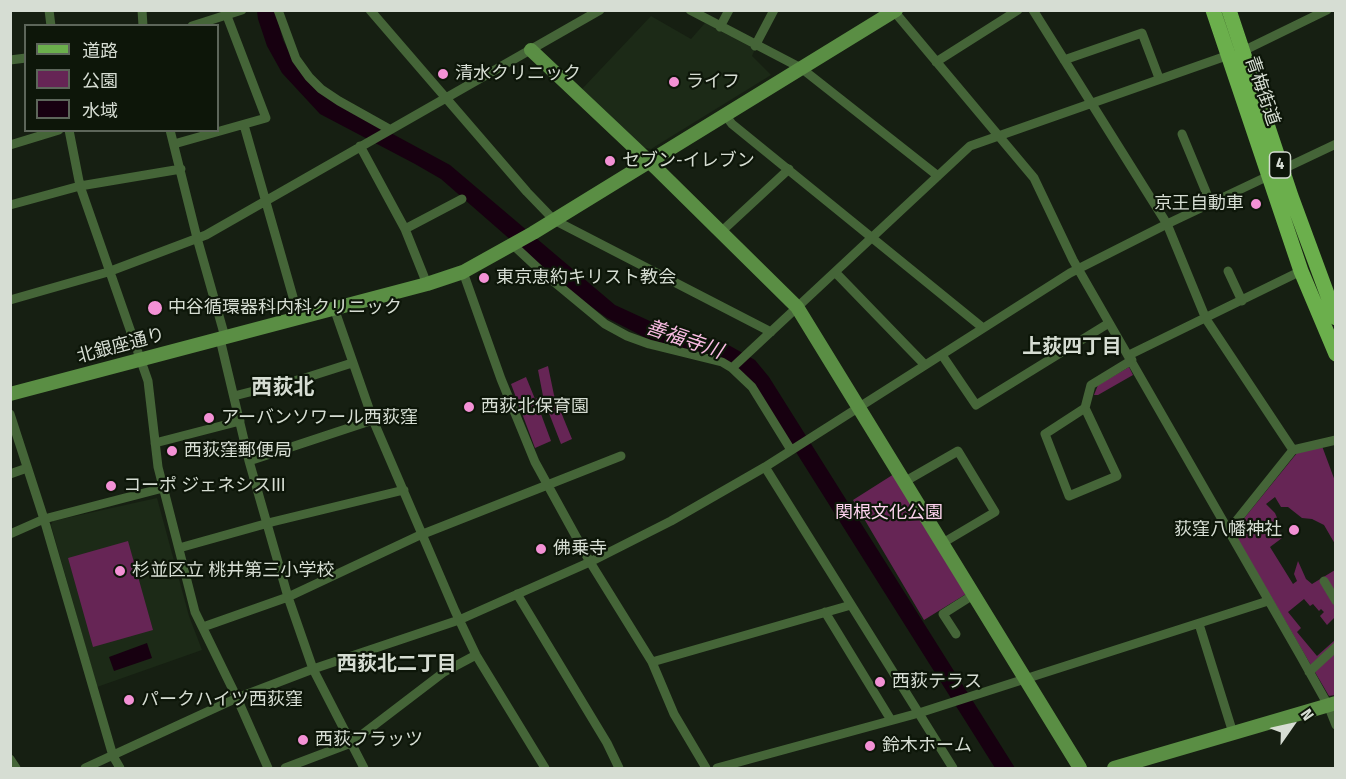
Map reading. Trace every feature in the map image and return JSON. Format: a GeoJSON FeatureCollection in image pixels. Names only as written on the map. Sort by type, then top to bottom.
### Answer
{"type":"FeatureCollection","features":[{"type":"Feature","properties":{"kind":"main road","name":"青梅街道"},"geometry":{"type":"LineString","coordinates":[[1213,10],[1236,53]]}},
{"type":"Feature","properties":{"kind":"main road","name":"青梅街道"},"geometry":{"type":"LineString","coordinates":[[1229,10],[1236,53],[1276,173],[1335,318]]}},
{"type":"Feature","properties":{"kind":"main road","name":"青梅街道"},"geometry":{"type":"LineString","coordinates":[[1276,173],[1301,271],[1335,354]]}},
{"type":"Feature","properties":{"kind":"street"},"geometry":{"type":"LineString","coordinates":[[197,24],[242,10]]}},
{"type":"Feature","properties":{"kind":"street"},"geometry":{"type":"LineString","coordinates":[[278,10],[296,59],[309,77],[321,89],[387,130]]}},
{"type":"Feature","properties":{"kind":"street"},"geometry":{"type":"LineString","coordinates":[[370,10],[542,208],[555,220],[771,332]]}},
{"type":"Feature","properties":{"kind":"street"},"geometry":{"type":"LineString","coordinates":[[10,300],[108,272],[197,238],[267,201],[387,130],[600,10]]}},
{"type":"Feature","properties":{"kind":"street"},"geometry":{"type":"LineString","coordinates":[[690,10],[755,46],[801,68],[938,176]]}},
{"type":"Feature","properties":{"kind":"street"},"geometry":{"type":"LineString","coordinates":[[720,27],[729,10]]}},
{"type":"Feature","properties":{"kind":"street"},"geometry":{"type":"LineString","coordinates":[[755,46],[774,10]]}},
{"type":"Feature","properties":{"kind":"street"},"geometry":{"type":"LineString","coordinates":[[936,62],[1018,10]]}},
{"type":"Feature","properties":{"kind":"street"},"geometry":{"type":"LineString","coordinates":[[733,367],[970,146],[1159,78],[1236,53],[1327,10]]}},
{"type":"Feature","properties":{"kind":"street"},"geometry":{"type":"LineString","coordinates":[[894,11],[1034,178],[1078,268],[1109,323],[1131,357],[1309,672],[1332,704],[1335,725]]}},
{"type":"Feature","properties":{"kind":"street","name":"北銀座通り"},"geometry":{"type":"LineString","coordinates":[[10,394],[427,284],[463,272],[514,245],[894,11]]}},
{"type":"Feature","properties":{"kind":"street"},"geometry":{"type":"LineString","coordinates":[[1035,11],[1090,104],[1167,224],[1206,319],[1293,450]]}},
{"type":"Feature","properties":{"kind":"street"},"geometry":{"type":"LineString","coordinates":[[219,132],[266,118],[222,15]]}},
{"type":"Feature","properties":{"kind":"street"},"geometry":{"type":"LineString","coordinates":[[1064,60],[1142,33],[1159,78]]}},
{"type":"Feature","properties":{"kind":"street"},"geometry":{"type":"LineString","coordinates":[[531,50],[722,231],[797,307],[1080,768]]}},
{"type":"Feature","properties":{"kind":"street"},"geometry":{"type":"LineString","coordinates":[[725,115],[732,124],[983,328]]}},
{"type":"Feature","properties":{"kind":"street"},"geometry":{"type":"LineString","coordinates":[[244,125],[299,318]]}},
{"type":"Feature","properties":{"kind":"street"},"geometry":{"type":"LineString","coordinates":[[10,145],[52,132]]}},
{"type":"Feature","properties":{"kind":"street"},"geometry":{"type":"LineString","coordinates":[[69,132],[80,186],[147,381],[154,443],[163,488],[195,612],[268,768]]}},
{"type":"Feature","properties":{"kind":"street"},"geometry":{"type":"LineString","coordinates":[[171,132],[222,338],[249,461],[288,597],[313,669],[364,768]]}},
{"type":"Feature","properties":{"kind":"street"},"geometry":{"type":"LineString","coordinates":[[174,144],[218,132]]}},
{"type":"Feature","properties":{"kind":"street"},"geometry":{"type":"LineString","coordinates":[[1182,134],[1210,204]]}},
{"type":"Feature","properties":{"kind":"street"},"geometry":{"type":"LineString","coordinates":[[85,768],[237,698],[313,669],[459,620],[590,562],[671,521],[765,467],[1078,268],[1335,144]]}},
{"type":"Feature","properties":{"kind":"street"},"geometry":{"type":"LineString","coordinates":[[360,146],[405,229],[427,284]]}},
{"type":"Feature","properties":{"kind":"street"},"geometry":{"type":"LineString","coordinates":[[10,205],[80,186],[181,169]]}},
{"type":"Feature","properties":{"kind":"street"},"geometry":{"type":"LineString","coordinates":[[722,231],[789,169]]}},
{"type":"Feature","properties":{"kind":"street"},"geometry":{"type":"LineString","coordinates":[[405,229],[462,199]]}},
{"type":"Feature","properties":{"kind":"street"},"geometry":{"type":"LineString","coordinates":[[514,245],[548,278],[605,324],[627,336],[649,344],[722,362],[733,367],[752,387],[792,449]]}},
{"type":"Feature","properties":{"kind":"street"},"geometry":{"type":"LineString","coordinates":[[1228,271],[1242,301]]}},
{"type":"Feature","properties":{"kind":"street"},"geometry":{"type":"LineString","coordinates":[[1085,408],[1045,434],[1069,496],[1117,476],[1085,408],[1091,385],[1131,357],[1301,271]]}},
{"type":"Feature","properties":{"kind":"street"},"geometry":{"type":"LineString","coordinates":[[463,272],[525,441],[590,562],[652,662],[674,714],[706,768]]}},
{"type":"Feature","properties":{"kind":"street"},"geometry":{"type":"LineString","coordinates":[[835,272],[925,365]]}},
{"type":"Feature","properties":{"kind":"street"},"geometry":{"type":"LineString","coordinates":[[334,309],[373,420],[459,620],[476,655],[545,768]]}},
{"type":"Feature","properties":{"kind":"street"},"geometry":{"type":"LineString","coordinates":[[942,355],[976,405],[1109,323]]}},
{"type":"Feature","properties":{"kind":"street"},"geometry":{"type":"LineString","coordinates":[[234,396],[352,363]]}},
{"type":"Feature","properties":{"kind":"street"},"geometry":{"type":"LineString","coordinates":[[10,414],[44,519],[113,756],[120,768]]}},
{"type":"Feature","properties":{"kind":"street"},"geometry":{"type":"LineString","coordinates":[[249,461],[373,420]]}},
{"type":"Feature","properties":{"kind":"street"},"geometry":{"type":"LineString","coordinates":[[154,443],[240,421]]}},
{"type":"Feature","properties":{"kind":"street"},"geometry":{"type":"LineString","coordinates":[[1229,530],[1293,450],[1335,440]]}},
{"type":"Feature","properties":{"kind":"street"},"geometry":{"type":"LineString","coordinates":[[904,482],[958,451],[995,512],[941,544]]}},
{"type":"Feature","properties":{"kind":"street"},"geometry":{"type":"LineString","coordinates":[[203,627],[288,597],[422,534],[621,456]]}},
{"type":"Feature","properties":{"kind":"street"},"geometry":{"type":"LineString","coordinates":[[765,467],[953,768]]}},
{"type":"Feature","properties":{"kind":"street"},"geometry":{"type":"LineString","coordinates":[[10,474],[27,468]]}},
{"type":"Feature","properties":{"kind":"street"},"geometry":{"type":"LineString","coordinates":[[10,534],[44,519],[163,488]]}},
{"type":"Feature","properties":{"kind":"street"},"geometry":{"type":"LineString","coordinates":[[179,548],[404,490]]}},
{"type":"Feature","properties":{"kind":"street"},"geometry":{"type":"LineString","coordinates":[[1324,581],[1335,601]]}},
{"type":"Feature","properties":{"kind":"street"},"geometry":{"type":"LineString","coordinates":[[517,594],[607,743],[619,768]]}},
{"type":"Feature","properties":{"kind":"street"},"geometry":{"type":"LineString","coordinates":[[956,634],[943,614],[973,595]]}},
{"type":"Feature","properties":{"kind":"street"},"geometry":{"type":"LineString","coordinates":[[717,768],[952,702],[1268,601]]}},
{"type":"Feature","properties":{"kind":"street"},"geometry":{"type":"LineString","coordinates":[[652,662],[851,605]]}},
{"type":"Feature","properties":{"kind":"street"},"geometry":{"type":"LineString","coordinates":[[825,612],[891,720]]}},
{"type":"Feature","properties":{"kind":"street"},"geometry":{"type":"LineString","coordinates":[[1199,624],[1233,734]]}},
{"type":"Feature","properties":{"kind":"street"},"geometry":{"type":"LineString","coordinates":[[1309,672],[1335,647]]}},
{"type":"Feature","properties":{"kind":"street"},"geometry":{"type":"LineString","coordinates":[[285,768],[351,743],[444,672],[476,655]]}},
{"type":"Feature","properties":{"kind":"street"},"geometry":{"type":"LineString","coordinates":[[1114,768],[1332,704]]}},
{"type":"Feature","properties":{"kind":"street"},"geometry":{"type":"LineString","coordinates":[[10,759],[16,768]]}},
{"type":"Feature","properties":{"kind":"shaded area","name":"ライフ"},"geometry":{"type":"Polygon","coordinates":[[[651,16],[691,39],[705,23],[755,49],[752,56],[771,75],[651,149],[641,147],[582,89],[651,16]]]}},
{"type":"Feature","properties":{"kind":"shaded area","name":"杉並区立 桃井第三小学校"},"geometry":{"type":"Polygon","coordinates":[[[157,498],[189,616],[202,650],[97,687],[51,525],[53,521],[157,498]]]}},
{"type":"Feature","properties":{"kind":"green space"},"geometry":{"type":"Polygon","coordinates":[[[548,366],[554,395],[572,439],[561,444],[545,403],[538,406],[551,441],[535,448],[511,384],[526,377],[535,399],[543,396],[538,370],[548,366]]]}},
{"type":"Feature","properties":{"kind":"green space"},"geometry":{"type":"Polygon","coordinates":[[[1129,367],[1133,375],[1098,395],[1094,395],[1098,385],[1129,367]]]}},
{"type":"Feature","properties":{"kind":"green space"},"geometry":{"type":"Polygon","coordinates":[[[1322,446],[1335,481],[1335,544],[1324,525],[1312,519],[1302,518],[1288,507],[1281,507],[1275,497],[1266,504],[1275,513],[1278,520],[1276,524],[1282,535],[1282,538],[1270,547],[1293,584],[1297,581],[1294,574],[1298,561],[1306,579],[1312,584],[1335,570],[1335,617],[1327,625],[1320,616],[1324,612],[1321,609],[1319,611],[1313,604],[1310,606],[1304,599],[1288,612],[1301,628],[1297,632],[1317,656],[1335,640],[1335,695],[1329,696],[1233,532],[1297,453],[1322,446]]]}},
{"type":"Feature","properties":{"kind":"green space","name":"関根文化公園"},"geometry":{"type":"Polygon","coordinates":[[[894,474],[966,594],[924,620],[853,500],[894,474]]]}},
{"type":"Feature","properties":{"kind":"green space"},"geometry":{"type":"Polygon","coordinates":[[[128,541],[153,630],[93,647],[68,558],[128,541]]]}},
{"type":"Feature","properties":{"kind":"water","name":"善福寺川"},"geometry":{"type":"Polygon","coordinates":[[[257,11],[275,11],[283,40],[294,62],[328,99],[450,165],[615,305],[652,322],[725,343],[755,360],[769,377],[1015,768],[995,768],[755,387],[718,359],[646,338],[607,318],[568,290],[441,179],[320,114],[282,73],[267,46],[257,11]]]}},
{"type":"Feature","properties":{"kind":"water"},"geometry":{"type":"Polygon","coordinates":[[[147,643],[152,658],[114,671],[109,657],[147,643]]]}},
{"type":"Feature","properties":{"kind":"place","name":"清水クリニック"},"geometry":{"type":"Point","coordinates":[443,74]}},
{"type":"Feature","properties":{"kind":"place","name":"ライフ"},"geometry":{"type":"Point","coordinates":[674,82]}},
{"type":"Feature","properties":{"kind":"place","name":"セブン-イレブン"},"geometry":{"type":"Point","coordinates":[610,161]}},
{"type":"Feature","properties":{"kind":"place","name":"京王自動車"},"geometry":{"type":"Point","coordinates":[1256,204]}},
{"type":"Feature","properties":{"kind":"place","name":"東京恵約キリスト教会"},"geometry":{"type":"Point","coordinates":[484,278]}},
{"type":"Feature","properties":{"kind":"place","name":"中谷循環器科内科クリニック"},"geometry":{"type":"Point","coordinates":[155,308]}},
{"type":"Feature","properties":{"kind":"place","name":"西荻北保育園"},"geometry":{"type":"Point","coordinates":[469,407]}},
{"type":"Feature","properties":{"kind":"place","name":"アーバンソワール西荻窪"},"geometry":{"type":"Point","coordinates":[209,418]}},
{"type":"Feature","properties":{"kind":"place","name":"西荻窪郵便局"},"geometry":{"type":"Point","coordinates":[172,451]}},
{"type":"Feature","properties":{"kind":"place","name":"コーポ ジェネシスIII"},"geometry":{"type":"Point","coordinates":[111,486]}},
{"type":"Feature","properties":{"kind":"place","name":"荻窪八幡神社"},"geometry":{"type":"Point","coordinates":[1294,530]}},
{"type":"Feature","properties":{"kind":"place","name":"佛乗寺"},"geometry":{"type":"Point","coordinates":[541,549]}},
{"type":"Feature","properties":{"kind":"place","name":"杉並区立 桃井第三小学校"},"geometry":{"type":"Point","coordinates":[120,571]}},
{"type":"Feature","properties":{"kind":"place","name":"西荻テラス"},"geometry":{"type":"Point","coordinates":[880,682]}},
{"type":"Feature","properties":{"kind":"place","name":"パークハイツ西荻窪"},"geometry":{"type":"Point","coordinates":[129,700]}},
{"type":"Feature","properties":{"kind":"place","name":"西荻フラッツ"},"geometry":{"type":"Point","coordinates":[303,740]}},
{"type":"Feature","properties":{"kind":"place","name":"鈴木ホーム"},"geometry":{"type":"Point","coordinates":[870,746]}},
{"type":"Feature","properties":{"kind":"district","name":"上荻四丁目"},"geometry":{"type":"Point","coordinates":[1072,347]}},
{"type":"Feature","properties":{"kind":"district","name":"西荻北"},"geometry":{"type":"Point","coordinates":[283,388]}},
{"type":"Feature","properties":{"kind":"district","name":"西荻北二丁目"},"geometry":{"type":"Point","coordinates":[397,664]}}]}
